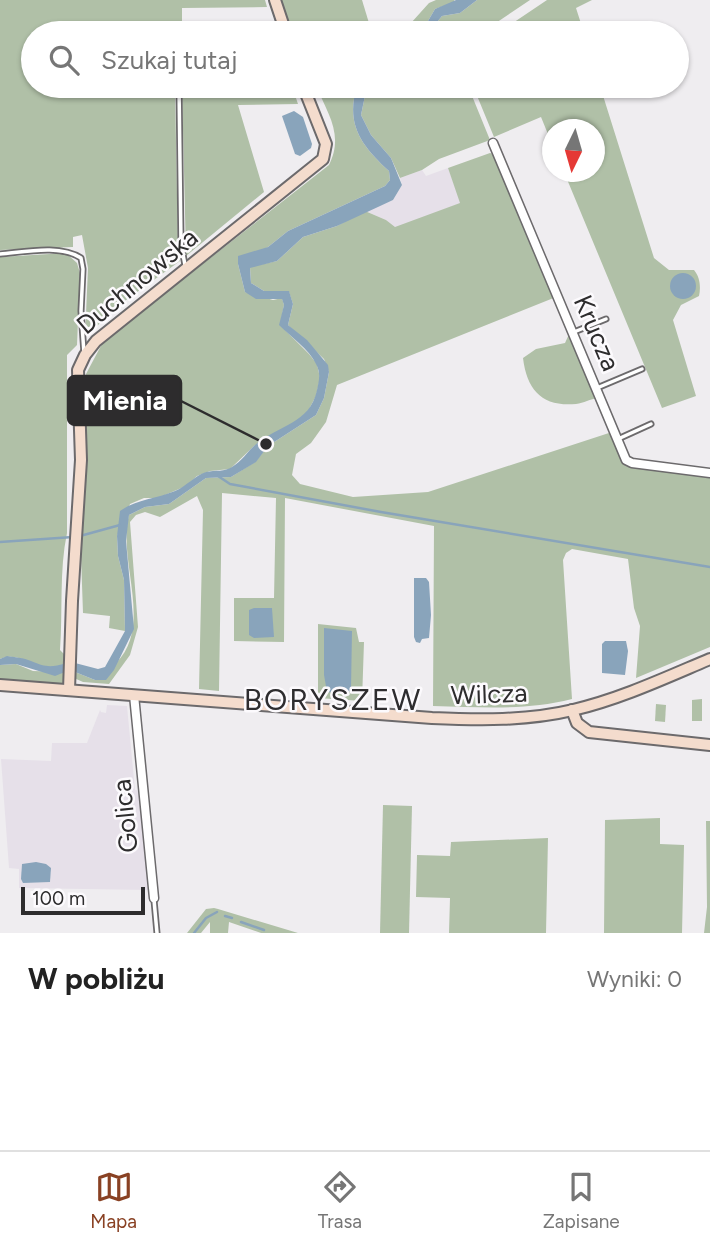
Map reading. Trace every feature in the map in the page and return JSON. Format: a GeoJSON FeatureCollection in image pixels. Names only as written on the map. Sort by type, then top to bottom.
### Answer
{"type":"FeatureCollection","features":[{"type":"Feature","properties":{"kind":"street"},"geometry":{"type":"LineString","coordinates":[[275,0],[282,21]]}},
{"type":"Feature","properties":{"kind":"street","name":"Duchnowska"},"geometry":{"type":"LineString","coordinates":[[69,690],[81,460],[78,370],[96,341],[323,159],[326,144],[308,98]]}},
{"type":"Feature","properties":{"kind":"street","name":"Krucza"},"geometry":{"type":"LineString","coordinates":[[494,143],[626,460],[629,463],[710,473]]}},
{"type":"Feature","properties":{"kind":"street","name":"Wilcza"},"geometry":{"type":"LineString","coordinates":[[0,685],[15,690],[69,690],[466,720],[532,717],[572,710],[624,695],[710,659]]}},
{"type":"Feature","properties":{"kind":"street","name":"Golica"},"geometry":{"type":"LineString","coordinates":[[134,695],[154,898]]}},
{"type":"Feature","properties":{"kind":"street"},"geometry":{"type":"LineString","coordinates":[[572,710],[580,726],[593,732],[710,745]]}},
{"type":"Feature","properties":{"kind":"lane"},"geometry":{"type":"LineString","coordinates":[[179,98],[181,244],[186,267]]}},
{"type":"Feature","properties":{"kind":"lane"},"geometry":{"type":"LineString","coordinates":[[0,254],[62,251],[81,258],[81,335],[85,355]]}},
{"type":"Feature","properties":{"kind":"lane"},"geometry":{"type":"LineString","coordinates":[[574,332],[606,319]]}},
{"type":"Feature","properties":{"kind":"lane"},"geometry":{"type":"LineString","coordinates":[[597,388],[642,369]]}},
{"type":"Feature","properties":{"kind":"lane"},"geometry":{"type":"LineString","coordinates":[[618,439],[651,424]]}},
{"type":"Feature","properties":{"kind":"lane","name":"Golica"},"geometry":{"type":"LineString","coordinates":[[154,898],[157,933]]}},
{"type":"Feature","properties":{"kind":"shaded area"},"geometry":{"type":"Polygon","coordinates":[[[448,168],[461,203],[395,228],[386,220],[365,211],[393,200],[402,185],[400,178],[422,170],[426,176],[448,168]]]}},
{"type":"Feature","properties":{"kind":"shaded area"},"geometry":{"type":"Polygon","coordinates":[[[107,705],[127,706],[135,790],[141,791],[149,890],[19,888],[19,869],[9,868],[1,759],[51,761],[52,743],[87,743],[100,710],[106,713],[107,705]]]}},
{"type":"Feature","properties":{"kind":"green space"},"geometry":{"type":"Polygon","coordinates":[[[0,0],[265,0],[267,7],[182,8],[182,21],[21,21],[21,98],[175,98],[180,261],[122,303],[85,337],[88,268],[82,235],[73,237],[73,247],[0,250],[0,0]]]}},
{"type":"Feature","properties":{"kind":"green space"},"geometry":{"type":"Polygon","coordinates":[[[281,0],[362,0],[368,21],[287,21],[281,0]]]}},
{"type":"Feature","properties":{"kind":"green space"},"geometry":{"type":"Polygon","coordinates":[[[436,0],[455,2],[435,9],[428,21],[413,21],[429,3],[436,0]]]}},
{"type":"Feature","properties":{"kind":"green space"},"geometry":{"type":"Polygon","coordinates":[[[477,0],[530,0],[499,21],[438,21],[442,16],[460,13],[477,0]]]}},
{"type":"Feature","properties":{"kind":"green space"},"geometry":{"type":"Polygon","coordinates":[[[547,0],[592,0],[576,8],[580,21],[516,21],[547,0]]]}},
{"type":"Feature","properties":{"kind":"green space"},"geometry":{"type":"Polygon","coordinates":[[[182,98],[296,98],[298,104],[238,105],[264,192],[186,256],[182,98]]]}},
{"type":"Feature","properties":{"kind":"green space"},"geometry":{"type":"Polygon","coordinates":[[[321,98],[354,98],[353,112],[358,134],[371,153],[389,171],[390,180],[385,186],[288,231],[268,247],[238,264],[245,292],[273,300],[282,298],[284,305],[280,325],[317,364],[320,378],[316,396],[308,411],[299,420],[254,446],[230,469],[210,471],[197,476],[186,486],[158,498],[144,498],[130,504],[117,536],[118,556],[124,580],[125,631],[109,628],[110,616],[83,613],[81,556],[86,471],[86,374],[103,342],[329,165],[335,134],[321,98]]]}},
{"type":"Feature","properties":{"kind":"green space"},"geometry":{"type":"Polygon","coordinates":[[[365,98],[473,98],[490,140],[439,159],[422,170],[400,178],[391,158],[371,135],[361,115],[365,98]]]}},
{"type":"Feature","properties":{"kind":"green space"},"geometry":{"type":"Polygon","coordinates":[[[478,98],[604,98],[654,258],[669,270],[694,270],[699,279],[699,296],[681,305],[673,320],[696,396],[662,408],[568,182],[605,182],[605,119],[542,119],[541,117],[494,137],[478,98]]]}},
{"type":"Feature","properties":{"kind":"green space"},"geometry":{"type":"Polygon","coordinates":[[[490,153],[496,155],[556,297],[337,385],[326,422],[311,443],[296,454],[292,475],[300,484],[353,497],[428,492],[612,432],[626,466],[710,475],[710,647],[636,678],[640,626],[634,608],[628,559],[572,549],[566,553],[563,560],[572,699],[520,707],[433,706],[434,526],[285,498],[284,642],[234,641],[234,598],[274,598],[276,498],[222,493],[219,691],[199,689],[203,510],[197,496],[160,517],[145,512],[136,515],[130,522],[138,627],[130,655],[109,684],[83,682],[74,678],[75,672],[95,680],[116,663],[127,648],[134,612],[127,552],[129,515],[145,507],[169,504],[206,478],[231,477],[255,462],[268,446],[316,415],[324,398],[329,372],[324,359],[288,325],[293,304],[289,292],[264,291],[251,283],[250,267],[277,261],[303,237],[337,226],[365,211],[395,227],[460,203],[448,168],[490,153]]]}},
{"type":"Feature","properties":{"kind":"green space"},"geometry":{"type":"Polygon","coordinates":[[[66,253],[77,263],[80,273],[77,345],[67,355],[67,533],[62,576],[60,650],[66,656],[66,663],[50,668],[20,658],[0,659],[0,257],[66,253]]]}},
{"type":"Feature","properties":{"kind":"green space"},"geometry":{"type":"Polygon","coordinates":[[[570,332],[598,398],[579,403],[554,403],[533,388],[528,380],[523,358],[536,349],[565,343],[570,332]]]}},
{"type":"Feature","properties":{"kind":"green space"},"geometry":{"type":"Polygon","coordinates":[[[318,624],[356,628],[359,642],[364,642],[362,701],[318,698],[318,624]]]}},
{"type":"Feature","properties":{"kind":"green space"},"geometry":{"type":"Polygon","coordinates":[[[16,664],[33,671],[65,672],[64,684],[0,680],[0,665],[16,664]]]}},
{"type":"Feature","properties":{"kind":"green space"},"geometry":{"type":"Polygon","coordinates":[[[702,699],[702,721],[692,721],[692,700],[702,699]]]}},
{"type":"Feature","properties":{"kind":"green space"},"geometry":{"type":"Polygon","coordinates":[[[656,704],[666,705],[665,722],[655,721],[656,704]]]}},
{"type":"Feature","properties":{"kind":"green space"},"geometry":{"type":"Polygon","coordinates":[[[383,805],[412,806],[409,933],[380,933],[383,805]]]}},
{"type":"Feature","properties":{"kind":"green space"},"geometry":{"type":"Polygon","coordinates":[[[660,818],[660,844],[684,845],[682,933],[604,933],[605,820],[660,818]]]}},
{"type":"Feature","properties":{"kind":"green space"},"geometry":{"type":"Polygon","coordinates":[[[706,821],[710,821],[710,933],[704,933],[707,907],[706,821]]]}},
{"type":"Feature","properties":{"kind":"green space"},"geometry":{"type":"Polygon","coordinates":[[[548,838],[546,933],[449,933],[450,898],[416,897],[417,855],[450,856],[451,842],[548,838]]]}},
{"type":"Feature","properties":{"kind":"green space"},"geometry":{"type":"Polygon","coordinates":[[[214,908],[298,933],[261,933],[229,922],[228,933],[210,933],[210,922],[201,933],[187,933],[206,909],[214,908]]]}},
{"type":"Feature","properties":{"kind":"water"},"geometry":{"type":"Polygon","coordinates":[[[456,0],[477,0],[460,13],[442,16],[438,21],[428,21],[435,9],[456,0]]]}},
{"type":"Feature","properties":{"kind":"water"},"geometry":{"type":"Polygon","coordinates":[[[365,98],[361,115],[371,135],[391,158],[402,185],[393,200],[337,226],[303,237],[277,261],[250,268],[251,283],[264,291],[289,291],[293,304],[288,325],[307,340],[328,365],[324,398],[316,415],[268,446],[256,462],[231,477],[206,478],[169,504],[145,507],[129,515],[126,541],[134,629],[114,670],[106,680],[95,680],[75,672],[75,663],[98,669],[105,667],[125,631],[124,580],[118,556],[117,536],[120,511],[133,504],[175,491],[206,472],[229,469],[264,438],[300,417],[313,401],[319,377],[316,364],[304,348],[279,325],[284,305],[282,299],[256,299],[245,292],[238,256],[268,247],[288,231],[385,186],[390,180],[389,171],[371,153],[358,134],[353,112],[354,100],[365,98]]]}},
{"type":"Feature","properties":{"kind":"water"},"geometry":{"type":"Polygon","coordinates":[[[294,111],[303,117],[312,144],[311,148],[300,156],[295,154],[282,116],[294,111]]]}},
{"type":"Feature","properties":{"kind":"water"},"geometry":{"type":"Polygon","coordinates":[[[683,273],[692,277],[696,286],[692,295],[683,299],[674,295],[670,286],[674,277],[683,273]]]}},
{"type":"Feature","properties":{"kind":"water"},"geometry":{"type":"Polygon","coordinates":[[[414,578],[426,578],[429,582],[429,638],[422,639],[420,643],[416,642],[414,637],[414,578]]]}},
{"type":"Feature","properties":{"kind":"water"},"geometry":{"type":"Polygon","coordinates":[[[272,608],[274,637],[254,638],[249,635],[249,610],[272,608]]]}},
{"type":"Feature","properties":{"kind":"water"},"geometry":{"type":"Polygon","coordinates":[[[324,628],[352,631],[351,690],[347,694],[327,692],[324,675],[324,628]]]}},
{"type":"Feature","properties":{"kind":"water"},"geometry":{"type":"Polygon","coordinates":[[[605,641],[626,641],[628,651],[625,675],[602,673],[602,644],[605,641]]]}},
{"type":"Feature","properties":{"kind":"water"},"geometry":{"type":"Polygon","coordinates":[[[7,656],[48,666],[66,663],[65,672],[55,676],[16,664],[0,665],[0,659],[7,656]]]}},
{"type":"Feature","properties":{"kind":"water"},"geometry":{"type":"Polygon","coordinates":[[[36,862],[51,868],[50,882],[23,883],[22,864],[36,862]]]}},
{"type":"Feature","properties":{"kind":"waterway"},"geometry":{"type":"LineString","coordinates":[[218,476],[230,484],[381,512],[710,567]]}},
{"type":"Feature","properties":{"kind":"waterway"},"geometry":{"type":"LineString","coordinates":[[80,536],[120,525]]}},
{"type":"Feature","properties":{"kind":"waterway"},"geometry":{"type":"LineString","coordinates":[[0,542],[73,537]]}},
{"type":"Feature","properties":{"kind":"waterway"},"geometry":{"type":"LineString","coordinates":[[194,933],[206,918],[217,912]]}},
{"type":"Feature","properties":{"kind":"waterway"},"geometry":{"type":"LineString","coordinates":[[225,916],[232,918]]}},
{"type":"Feature","properties":{"kind":"waterway"},"geometry":{"type":"LineString","coordinates":[[241,922],[264,930]]}},
{"type":"Feature","properties":{"kind":"place","name":"Mienia"},"geometry":{"type":"Point","coordinates":[266,444]}},
{"type":"Feature","properties":{"kind":"district","name":"BORYSZEW"},"geometry":{"type":"Point","coordinates":[333,699]}}]}
